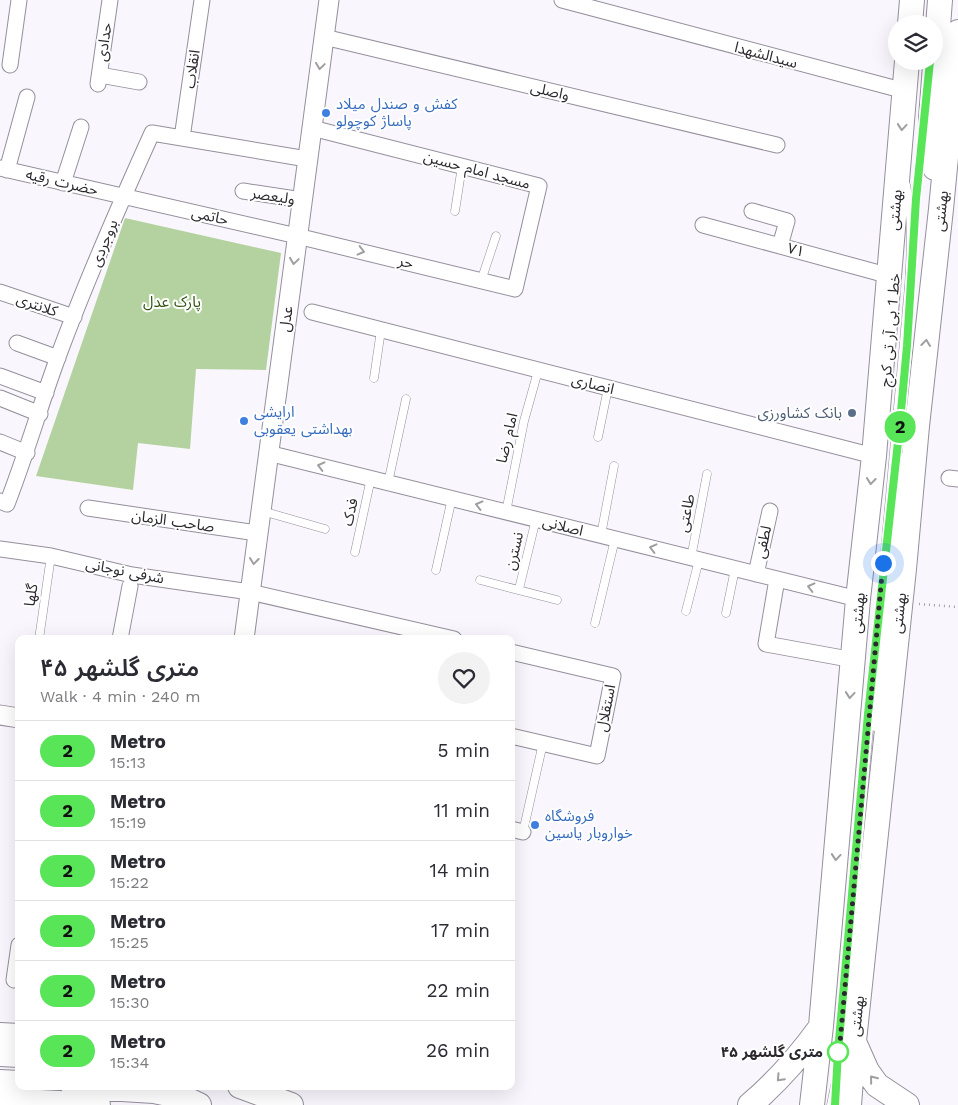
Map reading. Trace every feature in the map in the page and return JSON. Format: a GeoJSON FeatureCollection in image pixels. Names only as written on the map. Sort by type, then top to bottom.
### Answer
{"type":"FeatureCollection","features":[{"type":"Feature","properties":{"kind":"main road"},"geometry":{"type":"LineString","coordinates":[[911,15],[912,0]]}},
{"type":"Feature","properties":{"kind":"main road"},"geometry":{"type":"LineString","coordinates":[[940,0],[931,118],[932,153],[948,196]]}},
{"type":"Feature","properties":{"kind":"main road","name":"بهشتی"},"geometry":{"type":"LineString","coordinates":[[849,1105],[923,372],[948,196],[958,32]]}},
{"type":"Feature","properties":{"kind":"main road","name":"بهشتى"},"geometry":{"type":"LineString","coordinates":[[812,1105],[821,1026],[858,599],[874,456],[906,70]]}},
{"type":"Feature","properties":{"kind":"main road"},"geometry":{"type":"LineString","coordinates":[[750,1105],[774,1084],[798,1058],[821,1026]]}},
{"type":"Feature","properties":{"kind":"main road"},"geometry":{"type":"LineString","coordinates":[[0,1035],[15,1036]]}},
{"type":"Feature","properties":{"kind":"main road"},"geometry":{"type":"LineString","coordinates":[[854,1041],[867,1071],[877,1085],[907,1105]]}},
{"type":"Feature","properties":{"kind":"main road"},"geometry":{"type":"LineString","coordinates":[[0,1054],[15,1055]]}},
{"type":"Feature","properties":{"kind":"main road"},"geometry":{"type":"LineString","coordinates":[[0,1082],[15,1083]]}},
{"type":"Feature","properties":{"kind":"main road"},"geometry":{"type":"LineString","coordinates":[[127,1090],[154,1092],[182,1100]]}},
{"type":"Feature","properties":{"kind":"main road"},"geometry":{"type":"LineString","coordinates":[[251,1090],[291,1105]]}},
{"type":"Feature","properties":{"kind":"main road"},"geometry":{"type":"LineString","coordinates":[[0,1100],[98,1105]]}},
{"type":"Feature","properties":{"kind":"street"},"geometry":{"type":"LineString","coordinates":[[10,65],[19,0]]}},
{"type":"Feature","properties":{"kind":"street","name":"حدادی"},"geometry":{"type":"LineString","coordinates":[[110,0],[99,80],[139,82]]}},
{"type":"Feature","properties":{"kind":"street","name":"انقلاب"},"geometry":{"type":"LineString","coordinates":[[182,138],[202,0]]}},
{"type":"Feature","properties":{"kind":"street","name":"عدل"},"geometry":{"type":"LineString","coordinates":[[245,635],[329,0]]}},
{"type":"Feature","properties":{"kind":"street","name":"سیدالشهدا"},"geometry":{"type":"LineString","coordinates":[[565,0],[905,91]]}},
{"type":"Feature","properties":{"kind":"street","name":"واصلی"},"geometry":{"type":"LineString","coordinates":[[324,37],[777,146]]}},
{"type":"Feature","properties":{"kind":"street"},"geometry":{"type":"LineString","coordinates":[[4,169],[27,97]]}},
{"type":"Feature","properties":{"kind":"street"},"geometry":{"type":"LineString","coordinates":[[63,183],[82,126]]}},
{"type":"Feature","properties":{"kind":"street","name":"مسجد امام حسین"},"geometry":{"type":"LineString","coordinates":[[312,128],[539,186],[515,290]]}},
{"type":"Feature","properties":{"kind":"street","name":"بروجردی"},"geometry":{"type":"LineString","coordinates":[[4,503],[27,453],[58,358],[74,317],[123,196],[152,133],[307,159]]}},
{"type":"Feature","properties":{"kind":"street","name":"حضرت رقیه"},"geometry":{"type":"LineString","coordinates":[[4,169],[123,196]]}},
{"type":"Feature","properties":{"kind":"street","name":"ولیعصر"},"geometry":{"type":"LineString","coordinates":[[243,191],[302,200]]}},
{"type":"Feature","properties":{"kind":"street","name":"حاتمی"},"geometry":{"type":"LineString","coordinates":[[123,196],[297,236]]}},
{"type":"Feature","properties":{"kind":"street"},"geometry":{"type":"LineString","coordinates":[[752,211],[787,221],[780,246]]}},
{"type":"Feature","properties":{"kind":"street","name":"۷۱"},"geometry":{"type":"LineString","coordinates":[[703,225],[890,276]]}},
{"type":"Feature","properties":{"kind":"street","name":"حر"},"geometry":{"type":"LineString","coordinates":[[297,236],[515,290]]}},
{"type":"Feature","properties":{"kind":"street","name":"کلانتری"},"geometry":{"type":"LineString","coordinates":[[0,292],[74,317]]}},
{"type":"Feature","properties":{"kind":"street","name":"انصاری"},"geometry":{"type":"LineString","coordinates":[[312,312],[874,456]]}},
{"type":"Feature","properties":{"kind":"street"},"geometry":{"type":"LineString","coordinates":[[17,343],[58,358]]}},
{"type":"Feature","properties":{"kind":"street"},"geometry":{"type":"LineString","coordinates":[[0,376],[46,393]]}},
{"type":"Feature","properties":{"kind":"street"},"geometry":{"type":"LineString","coordinates":[[0,398],[40,414]]}},
{"type":"Feature","properties":{"kind":"street"},"geometry":{"type":"LineString","coordinates":[[0,442],[27,453]]}},
{"type":"Feature","properties":{"kind":"street","name":"اصلانی"},"geometry":{"type":"LineString","coordinates":[[268,453],[858,599]]}},
{"type":"Feature","properties":{"kind":"street","name":"صاحب الزمان"},"geometry":{"type":"LineString","coordinates":[[88,508],[257,533]]}},
{"type":"Feature","properties":{"kind":"street","name":"لطفی"},"geometry":{"type":"LineString","coordinates":[[756,574],[770,511]]}},
{"type":"Feature","properties":{"kind":"street","name":"شرفی نوجانی"},"geometry":{"type":"LineString","coordinates":[[0,549],[51,556],[132,575],[250,592]]}},
{"type":"Feature","properties":{"kind":"street"},"geometry":{"type":"LineString","coordinates":[[777,579],[766,644],[854,660]]}},
{"type":"Feature","properties":{"kind":"street"},"geometry":{"type":"LineString","coordinates":[[121,635],[130,586]]}},
{"type":"Feature","properties":{"kind":"street"},"geometry":{"type":"LineString","coordinates":[[250,592],[437,635]]}},
{"type":"Feature","properties":{"kind":"street","name":"استقلال"},"geometry":{"type":"LineString","coordinates":[[515,653],[613,676],[597,756],[515,737]]}},
{"type":"Feature","properties":{"kind":"street"},"geometry":{"type":"LineString","coordinates":[[0,715],[15,717]]}},
{"type":"Feature","properties":{"kind":"street"},"geometry":{"type":"LineString","coordinates":[[11,980],[15,962]]}},
{"type":"Feature","properties":{"kind":"lane","name":"خط 1 بی آر تی کرج"},"geometry":{"type":"LineString","coordinates":[[831,1105],[838,1071],[909,286],[912,239],[909,200],[900,156]]}},
{"type":"Feature","properties":{"kind":"lane"},"geometry":{"type":"LineString","coordinates":[[455,211],[462,166]]}},
{"type":"Feature","properties":{"kind":"lane"},"geometry":{"type":"LineString","coordinates":[[481,281],[496,236]]}},
{"type":"Feature","properties":{"kind":"lane"},"geometry":{"type":"LineString","coordinates":[[374,378],[381,330]]}},
{"type":"Feature","properties":{"kind":"lane","name":"امام رضا"},"geometry":{"type":"LineString","coordinates":[[506,512],[524,421],[538,371]]}},
{"type":"Feature","properties":{"kind":"lane"},"geometry":{"type":"LineString","coordinates":[[910,414],[923,372]]}},
{"type":"Feature","properties":{"kind":"lane"},"geometry":{"type":"LineString","coordinates":[[598,437],[608,388]]}},
{"type":"Feature","properties":{"kind":"lane"},"geometry":{"type":"LineString","coordinates":[[388,483],[406,399]]}},
{"type":"Feature","properties":{"kind":"lane"},"geometry":{"type":"LineString","coordinates":[[841,1105],[890,570],[904,448]]}},
{"type":"Feature","properties":{"kind":"lane"},"geometry":{"type":"LineString","coordinates":[[595,623],[608,537],[614,466]]}},
{"type":"Feature","properties":{"kind":"lane","name":"طاعتی"},"geometry":{"type":"LineString","coordinates":[[686,611],[707,474]]}},
{"type":"Feature","properties":{"kind":"lane","name":"فدک"},"geometry":{"type":"LineString","coordinates":[[355,552],[371,478]]}},
{"type":"Feature","properties":{"kind":"lane"},"geometry":{"type":"LineString","coordinates":[[436,570],[452,498]]}},
{"type":"Feature","properties":{"kind":"lane"},"geometry":{"type":"LineString","coordinates":[[260,511],[325,529]]}},
{"type":"Feature","properties":{"kind":"lane","name":"نسترن"},"geometry":{"type":"LineString","coordinates":[[519,590],[536,519]]}},
{"type":"Feature","properties":{"kind":"lane","name":"گلها"},"geometry":{"type":"LineString","coordinates":[[40,635],[51,556]]}},
{"type":"Feature","properties":{"kind":"lane"},"geometry":{"type":"LineString","coordinates":[[726,612],[736,569]]}},
{"type":"Feature","properties":{"kind":"lane"},"geometry":{"type":"LineString","coordinates":[[480,580],[556,600]]}},
{"type":"Feature","properties":{"kind":"lane"},"geometry":{"type":"LineString","coordinates":[[517,831],[542,743]]}},
{"type":"Feature","properties":{"kind":"path"},"geometry":{"type":"LineString","coordinates":[[900,603],[958,607]]}},
{"type":"Feature","properties":{"kind":"green space","name":"پارک عدل"},"geometry":{"type":"Polygon","coordinates":[[[125,218],[281,253],[266,370],[196,369],[190,449],[138,443],[133,490],[36,476],[125,218]]]}},
{"type":"Feature","properties":{"kind":"metro line","name":"2"},"geometry":{"type":"LineString","coordinates":[[835,1105],[868,714],[907,346],[916,199],[929,70]]}},
{"type":"Feature","properties":{"kind":"place","name":"کفش و صندل میلاد پاساژ کوچولو"},"geometry":{"type":"Point","coordinates":[326,113]}},
{"type":"Feature","properties":{"kind":"place","name":"بانک کشاورزی"},"geometry":{"type":"Point","coordinates":[852,413]}},
{"type":"Feature","properties":{"kind":"place","name":"ارایشی بهداشتی یعقوبی"},"geometry":{"type":"Point","coordinates":[244,421]}},
{"type":"Feature","properties":{"kind":"place","name":"فروشگاه خواروبار یاسین"},"geometry":{"type":"Point","coordinates":[535,825]}},
{"type":"Feature","properties":{"kind":"place","name":"۴۵ متری گلشهر"},"geometry":{"type":"Point","coordinates":[838,1052]}},
{"type":"Feature","properties":{"kind":"route"},"geometry":{"type":"LineString","coordinates":[[838,1052],[839,1054],[883,563]]}}]}
